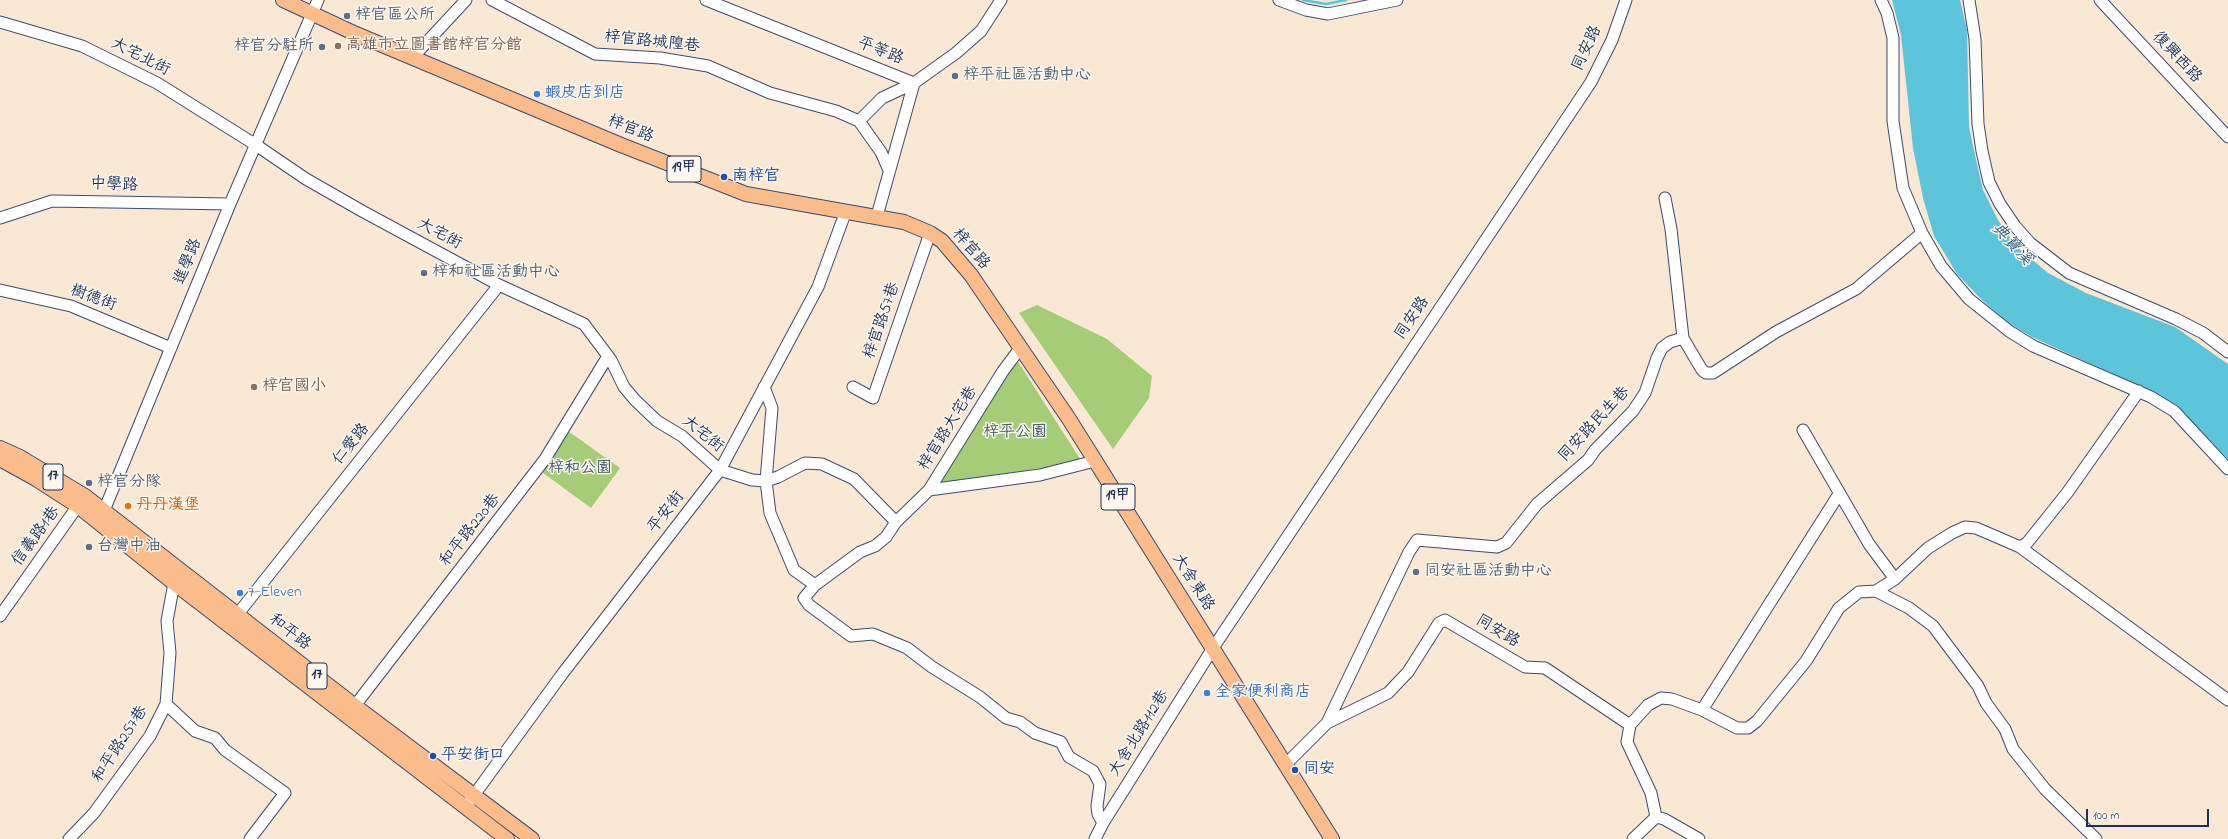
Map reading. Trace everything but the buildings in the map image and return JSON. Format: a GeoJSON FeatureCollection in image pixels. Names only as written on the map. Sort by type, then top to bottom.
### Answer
{"type":"FeatureCollection","features":[{"type":"Feature","properties":{"kind":"main road","name":"梓官路"},"geometry":{"type":"LineString","coordinates":[[283,0],[412,58],[621,145],[746,194],[774,201],[877,216],[904,222],[930,233],[942,241],[962,262],[1021,347]]}},
{"type":"Feature","properties":{"kind":"main road","name":"大舍東路"},"geometry":{"type":"LineString","coordinates":[[1021,347],[1213,648],[1332,839]]}},
{"type":"Feature","properties":{"kind":"main road","name":"17"},"geometry":{"type":"LineString","coordinates":[[0,448],[20,457],[101,517]]}},
{"type":"Feature","properties":{"kind":"main road","name":"17"},"geometry":{"type":"LineString","coordinates":[[0,459],[81,501]]}},
{"type":"Feature","properties":{"kind":"main road","name":"和平路"},"geometry":{"type":"LineString","coordinates":[[101,517],[174,583],[233,620]]}},
{"type":"Feature","properties":{"kind":"main road","name":"和平路"},"geometry":{"type":"LineString","coordinates":[[101,517],[351,711],[465,807],[507,839]]}},
{"type":"Feature","properties":{"kind":"main road","name":"和平路"},"geometry":{"type":"LineString","coordinates":[[351,711],[474,794],[532,839]]}},
{"type":"Feature","properties":{"kind":"street","name":"進學路"},"geometry":{"type":"LineString","coordinates":[[101,517],[172,348],[230,204],[318,0]]}},
{"type":"Feature","properties":{"kind":"street"},"geometry":{"type":"LineString","coordinates":[[412,58],[466,0]]}},
{"type":"Feature","properties":{"kind":"street","name":"梓官路城隍巷"},"geometry":{"type":"LineString","coordinates":[[492,0],[595,54],[660,58],[708,66],[770,94],[836,111],[859,121]]}},
{"type":"Feature","properties":{"kind":"street","name":"平等路"},"geometry":{"type":"LineString","coordinates":[[706,0],[914,83],[877,216]]}},
{"type":"Feature","properties":{"kind":"street"},"geometry":{"type":"LineString","coordinates":[[889,170],[881,152],[859,121],[882,98],[914,83],[956,53],[980,31],[1001,0]]}},
{"type":"Feature","properties":{"kind":"street"},"geometry":{"type":"LineString","coordinates":[[1279,0],[1306,10],[1328,14],[1397,0]]}},
{"type":"Feature","properties":{"kind":"street","name":"同安路"},"geometry":{"type":"LineString","coordinates":[[1213,648],[1591,82],[1612,40],[1626,0]]}},
{"type":"Feature","properties":{"kind":"street"},"geometry":{"type":"LineString","coordinates":[[1881,0],[1887,13],[1893,38],[1893,121],[1897,156],[1903,188],[1922,233],[1941,266],[1969,299],[2009,331],[2033,346],[2139,391],[2174,411],[2228,469]]}},
{"type":"Feature","properties":{"kind":"street"},"geometry":{"type":"LineString","coordinates":[[1970,0],[1975,39],[1978,124],[1989,182],[2000,204],[2014,226],[2030,243],[2070,273],[2176,319],[2203,333],[2228,352]]}},
{"type":"Feature","properties":{"kind":"street","name":"復興西路"},"geometry":{"type":"LineString","coordinates":[[2100,0],[2228,137]]}},
{"type":"Feature","properties":{"kind":"street","name":"大宅北街"},"geometry":{"type":"LineString","coordinates":[[0,22],[82,46],[158,83],[256,145]]}},
{"type":"Feature","properties":{"kind":"street","name":"大宅街"},"geometry":{"type":"LineString","coordinates":[[256,145],[306,179],[499,285],[584,324],[608,356],[624,387],[635,400],[657,421],[682,436],[720,470]]}},
{"type":"Feature","properties":{"kind":"street"},"geometry":{"type":"LineString","coordinates":[[1665,198],[1671,229],[1684,338],[1702,370],[1706,373],[1713,373],[1776,332],[1856,289],[1922,233]]}},
{"type":"Feature","properties":{"kind":"street","name":"中學路"},"geometry":{"type":"LineString","coordinates":[[0,218],[52,201],[230,204]]}},
{"type":"Feature","properties":{"kind":"street","name":"平安街"},"geometry":{"type":"LineString","coordinates":[[465,807],[563,673],[720,470],[764,387],[793,337],[818,287],[846,211]]}},
{"type":"Feature","properties":{"kind":"street","name":"梓官路57巷"},"geometry":{"type":"LineString","coordinates":[[853,387],[873,398],[930,233]]}},
{"type":"Feature","properties":{"kind":"street","name":"仁愛路"},"geometry":{"type":"LineString","coordinates":[[233,620],[499,285]]}},
{"type":"Feature","properties":{"kind":"street","name":"樹德街"},"geometry":{"type":"LineString","coordinates":[[0,290],[71,306],[172,348]]}},
{"type":"Feature","properties":{"kind":"street","name":"同安路民生巷"},"geometry":{"type":"LineString","coordinates":[[1417,540],[1497,547],[1506,543],[1537,504],[1588,460],[1595,450],[1633,411],[1645,393],[1662,348],[1670,342],[1684,338]]}},
{"type":"Feature","properties":{"kind":"street","name":"梓官路大宅巷"},"geometry":{"type":"LineString","coordinates":[[1021,347],[1003,371],[929,490],[896,522],[886,537],[875,546],[860,552],[815,585],[804,598],[809,605],[851,636],[873,634],[907,648],[932,667],[985,700],[1006,718],[1020,722],[1035,733],[1061,742],[1069,757],[1093,771],[1100,784],[1097,806],[1098,814],[1102,823]]}},
{"type":"Feature","properties":{"kind":"street","name":"和平路220巷"},"geometry":{"type":"LineString","coordinates":[[351,711],[545,459],[608,356]]}},
{"type":"Feature","properties":{"kind":"street"},"geometry":{"type":"LineString","coordinates":[[764,387],[772,408],[766,481],[770,512],[794,570],[815,585]]}},
{"type":"Feature","properties":{"kind":"street"},"geometry":{"type":"LineString","coordinates":[[2020,547],[2027,543],[2067,494],[2139,391]]}},
{"type":"Feature","properties":{"kind":"street"},"geometry":{"type":"LineString","coordinates":[[1803,430],[1869,544],[1894,579]]}},
{"type":"Feature","properties":{"kind":"street"},"geometry":{"type":"LineString","coordinates":[[929,490],[1040,475],[1095,462]]}},
{"type":"Feature","properties":{"kind":"street"},"geometry":{"type":"LineString","coordinates":[[720,470],[752,480],[766,481],[778,477],[805,463],[830,466],[854,479],[896,522]]}},
{"type":"Feature","properties":{"kind":"street"},"geometry":{"type":"LineString","coordinates":[[1702,710],[1839,494]]}},
{"type":"Feature","properties":{"kind":"street","name":"信義路1巷"},"geometry":{"type":"LineString","coordinates":[[0,616],[81,501]]}},
{"type":"Feature","properties":{"kind":"street"},"geometry":{"type":"LineString","coordinates":[[1656,817],[1651,793],[1627,742],[1630,725],[1648,705],[1661,698],[1672,699],[1702,710],[1737,728],[1748,728],[1757,721],[1806,661],[1839,608],[1859,592],[1876,591],[1894,579],[1928,548],[1965,527],[1976,528],[2020,547],[2228,700]]}},
{"type":"Feature","properties":{"kind":"street","name":"同安路"},"geometry":{"type":"LineString","coordinates":[[1327,724],[1409,552],[1417,540]]}},
{"type":"Feature","properties":{"kind":"street","name":"和平路257巷"},"geometry":{"type":"LineString","coordinates":[[69,839],[99,806],[150,736],[166,704],[170,653],[168,621],[174,583]]}},
{"type":"Feature","properties":{"kind":"street"},"geometry":{"type":"LineString","coordinates":[[1876,591],[1909,608],[1933,626],[1978,686],[1986,703],[2005,729],[2013,749],[2050,794],[2096,839]]}},
{"type":"Feature","properties":{"kind":"street","name":"同安路"},"geometry":{"type":"LineString","coordinates":[[1285,765],[1327,724],[1388,692],[1408,672],[1439,623],[1445,620],[1525,667],[1545,668],[1630,725]]}},
{"type":"Feature","properties":{"kind":"street","name":"大舍北路112巷"},"geometry":{"type":"LineString","coordinates":[[1095,839],[1102,823],[1213,648]]}},
{"type":"Feature","properties":{"kind":"street"},"geometry":{"type":"LineString","coordinates":[[166,704],[195,731],[216,738],[226,750],[285,794],[250,839]]}},
{"type":"Feature","properties":{"kind":"street"},"geometry":{"type":"LineString","coordinates":[[1634,839],[1656,817]]}},
{"type":"Feature","properties":{"kind":"street"},"geometry":{"type":"LineString","coordinates":[[1656,817],[1664,819],[1699,839]]}},
{"type":"Feature","properties":{"kind":"green space","name":"梓平公園"},"geometry":{"type":"Polygon","coordinates":[[[1037,305],[1107,339],[1152,376],[1149,398],[1113,449],[1019,313],[1037,305]]]}},
{"type":"Feature","properties":{"kind":"green space","name":"梓平公園"},"geometry":{"type":"Polygon","coordinates":[[[1017,360],[1082,462],[936,484],[1009,369],[1017,360]]]}},
{"type":"Feature","properties":{"kind":"green space","name":"梓和公園"},"geometry":{"type":"Polygon","coordinates":[[[568,431],[620,468],[591,508],[539,470],[568,431]]]}},
{"type":"Feature","properties":{"kind":"water","name":"典寶溪"},"geometry":{"type":"Polygon","coordinates":[[[1892,0],[1960,0],[1967,30],[1969,127],[1975,155],[1983,190],[1998,220],[2016,246],[2048,273],[2086,293],[2175,327],[2228,364],[2228,459],[2177,407],[2126,380],[2032,337],[2007,322],[1983,301],[1957,274],[1934,236],[1923,198],[1913,148],[1901,35],[1892,0]]]}},
{"type":"Feature","properties":{"kind":"waterway"},"geometry":{"type":"LineString","coordinates":[[1303,0],[1326,4],[1346,0]]}},
{"type":"Feature","properties":{"kind":"place","name":"梓官區公所"},"geometry":{"type":"Point","coordinates":[347,16]}},
{"type":"Feature","properties":{"kind":"place","name":"高雄市立圖書館梓官分館"},"geometry":{"type":"Point","coordinates":[338,46]}},
{"type":"Feature","properties":{"kind":"place","name":"梓官分駐所"},"geometry":{"type":"Point","coordinates":[322,47]}},
{"type":"Feature","properties":{"kind":"place","name":"梓平社區活動中心"},"geometry":{"type":"Point","coordinates":[955,76]}},
{"type":"Feature","properties":{"kind":"place","name":"蝦皮店到店"},"geometry":{"type":"Point","coordinates":[537,94]}},
{"type":"Feature","properties":{"kind":"place","name":"南梓官"},"geometry":{"type":"Point","coordinates":[724,177]}},
{"type":"Feature","properties":{"kind":"place","name":"梓和社區活動中心"},"geometry":{"type":"Point","coordinates":[424,273]}},
{"type":"Feature","properties":{"kind":"place","name":"梓官國小"},"geometry":{"type":"Point","coordinates":[254,387]}},
{"type":"Feature","properties":{"kind":"place","name":"梓官分隊"},"geometry":{"type":"Point","coordinates":[89,483]}},
{"type":"Feature","properties":{"kind":"place","name":"丹丹漢堡"},"geometry":{"type":"Point","coordinates":[128,506]}},
{"type":"Feature","properties":{"kind":"place","name":"台灣中油"},"geometry":{"type":"Point","coordinates":[89,547]}},
{"type":"Feature","properties":{"kind":"place","name":"同安社區活動中心"},"geometry":{"type":"Point","coordinates":[1416,572]}},
{"type":"Feature","properties":{"kind":"place","name":"7-Eleven"},"geometry":{"type":"Point","coordinates":[240,593]}},
{"type":"Feature","properties":{"kind":"place","name":"全家便利商店"},"geometry":{"type":"Point","coordinates":[1207,693]}},
{"type":"Feature","properties":{"kind":"place","name":"平安街口"},"geometry":{"type":"Point","coordinates":[433,756]}},
{"type":"Feature","properties":{"kind":"place","name":"同安"},"geometry":{"type":"Point","coordinates":[1295,770]}}]}
